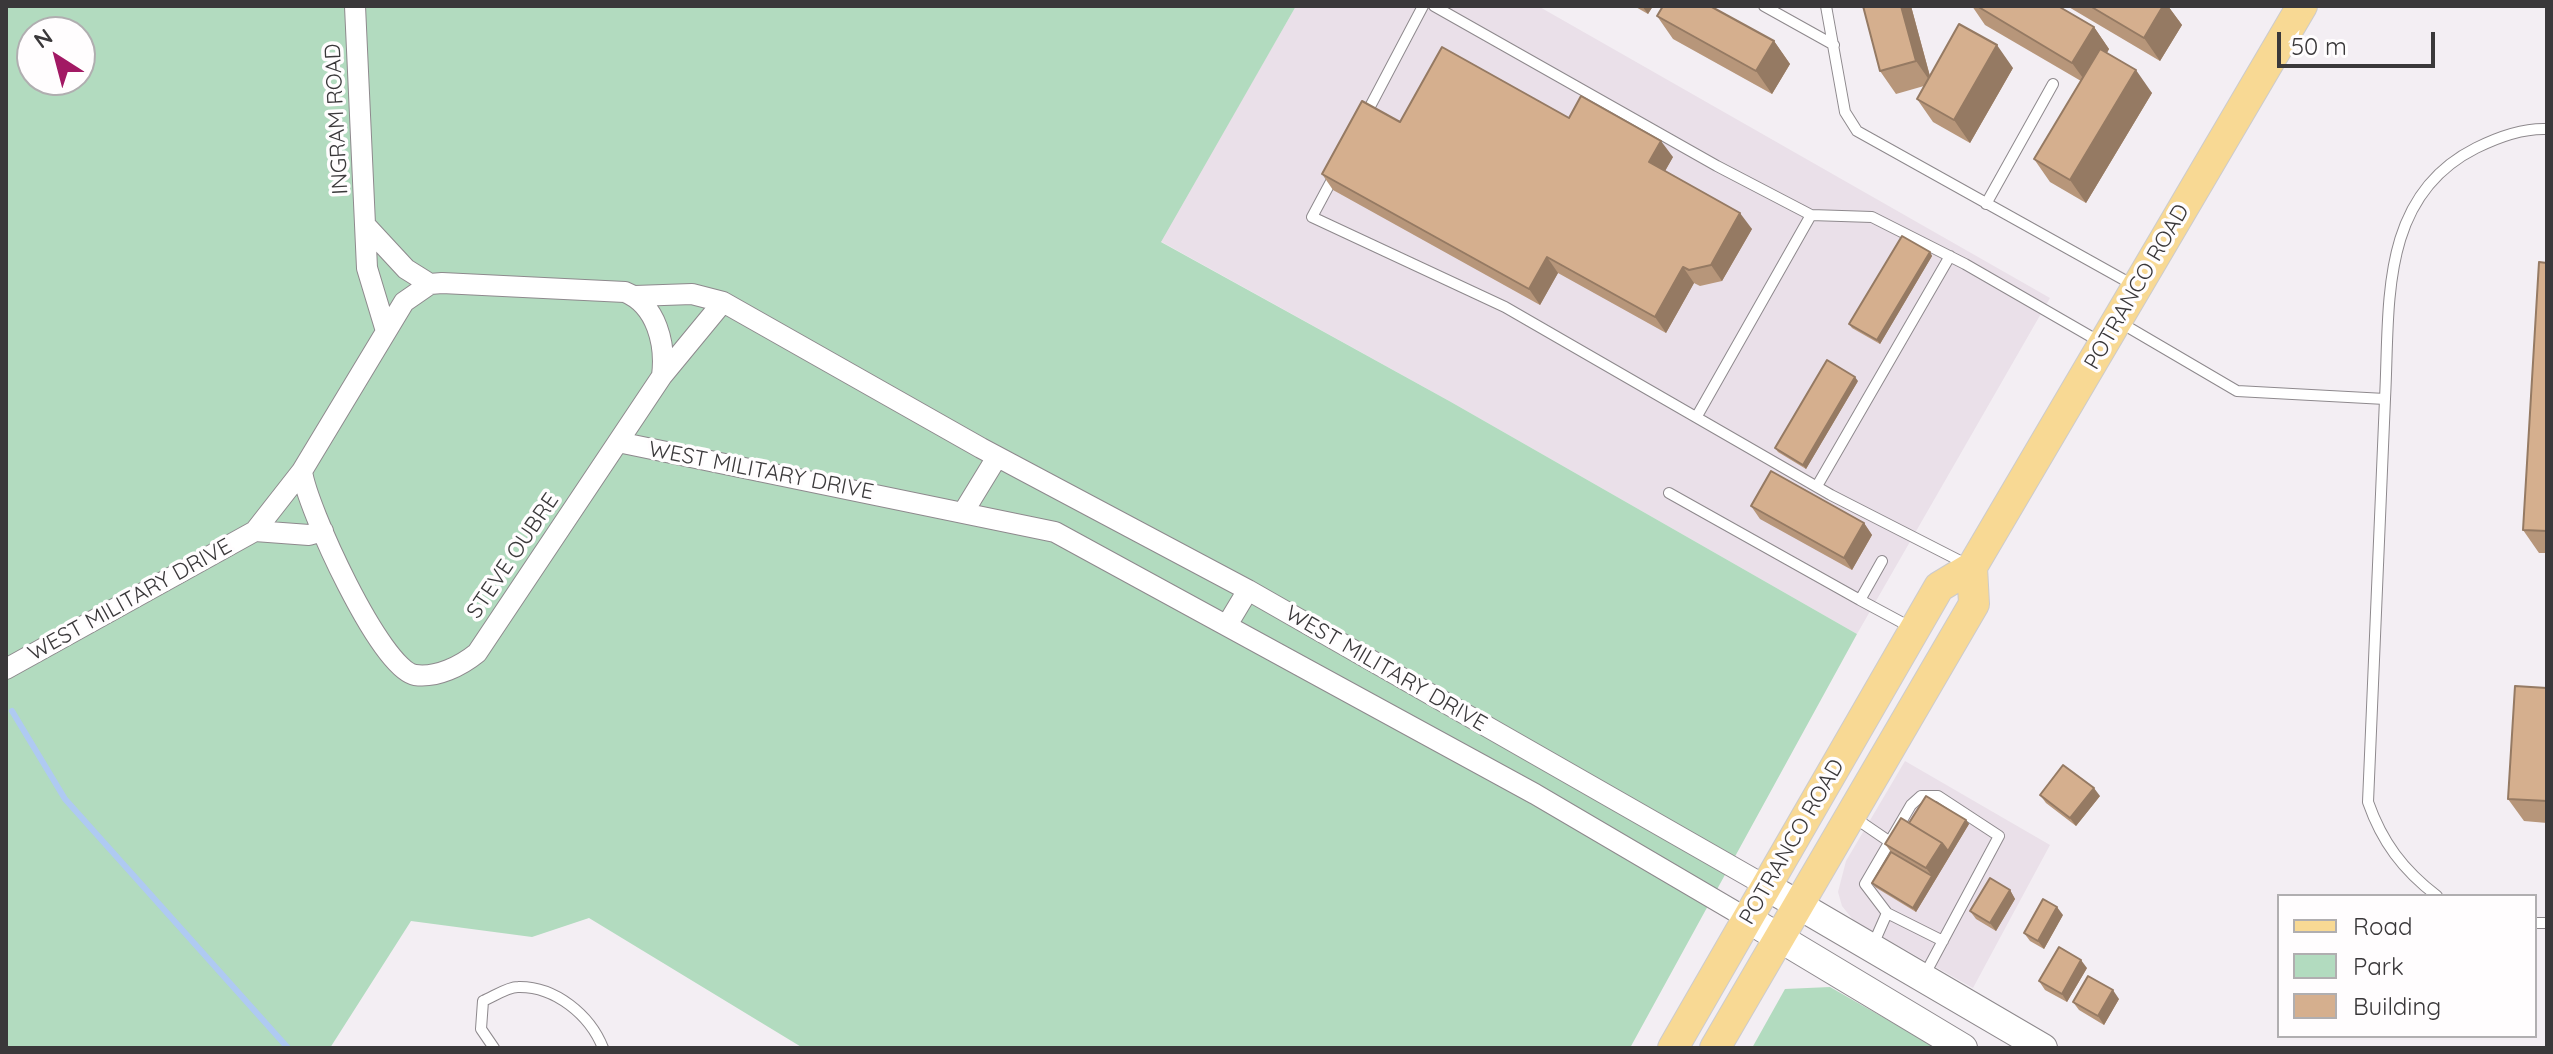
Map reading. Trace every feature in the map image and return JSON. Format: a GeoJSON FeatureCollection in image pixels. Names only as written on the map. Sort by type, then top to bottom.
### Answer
{"type":"FeatureCollection","features":[{"type":"Feature","properties":{"kind":"main road","name":"POTRANCO ROAD"},"geometry":{"type":"LineString","coordinates":[[1673,1048],[1939,587],[1972,567],[2302,6]]}},
{"type":"Feature","properties":{"kind":"main road","name":"POTRANCO ROAD"},"geometry":{"type":"LineString","coordinates":[[1715,1048],[1974,604],[1972,567]]}},
{"type":"Feature","properties":{"kind":"main road","name":"WEST MILITARY DRIVE"},"geometry":{"type":"LineString","coordinates":[[1766,886],[2043,1048]]}},
{"type":"Feature","properties":{"kind":"main road","name":"WEST MILITARY DRIVE"},"geometry":{"type":"LineString","coordinates":[[1748,919],[1963,1048]]}},
{"type":"Feature","properties":{"kind":"street","name":"INGRAM ROAD"},"geometry":{"type":"LineString","coordinates":[[355,6],[368,228],[367,268],[386,331]]}},
{"type":"Feature","properties":{"kind":"street"},"geometry":{"type":"LineString","coordinates":[[368,228],[406,269],[430,284],[625,292],[635,296],[650,310],[659,336],[664,360],[662,376]]}},
{"type":"Feature","properties":{"kind":"street"},"geometry":{"type":"LineString","coordinates":[[302,471],[404,302],[430,284]]}},
{"type":"Feature","properties":{"kind":"street","name":"WEST MILITARY DRIVE"},"geometry":{"type":"LineString","coordinates":[[635,296],[692,294],[723,302],[997,457],[1248,590],[1766,886]]}},
{"type":"Feature","properties":{"kind":"street","name":"STEVE OUBRE"},"geometry":{"type":"LineString","coordinates":[[302,471],[303,484],[323,531],[382,648],[395,665],[414,675],[460,667],[477,653],[662,376],[723,302]]}},
{"type":"Feature","properties":{"kind":"street","name":"WEST MILITARY DRIVE"},"geometry":{"type":"LineString","coordinates":[[618,442],[1055,532],[1535,794],[1748,919]]}},
{"type":"Feature","properties":{"kind":"street"},"geometry":{"type":"LineString","coordinates":[[964,511],[997,457]]}},
{"type":"Feature","properties":{"kind":"street","name":"WEST MILITARY DRIVE"},"geometry":{"type":"LineString","coordinates":[[6,669],[255,531],[302,471]]}},
{"type":"Feature","properties":{"kind":"street","name":"WEST MILITARY DRIVE"},"geometry":{"type":"LineString","coordinates":[[255,531],[309,535],[323,531]]}},
{"type":"Feature","properties":{"kind":"street"},"geometry":{"type":"LineString","coordinates":[[1227,625],[1248,590]]}},
{"type":"Feature","properties":{"kind":"lane"},"geometry":{"type":"LineString","coordinates":[[1356,133],[1423,6]]}},
{"type":"Feature","properties":{"kind":"lane"},"geometry":{"type":"LineString","coordinates":[[1434,6],[1717,166],[1811,215],[1872,217],[2237,391],[2385,399]]}},
{"type":"Feature","properties":{"kind":"lane"},"geometry":{"type":"LineString","coordinates":[[1764,6],[1834,45]]}},
{"type":"Feature","properties":{"kind":"lane"},"geometry":{"type":"LineString","coordinates":[[1826,6],[1845,112],[1857,131],[2137,287]]}},
{"type":"Feature","properties":{"kind":"lane"},"geometry":{"type":"LineString","coordinates":[[1986,204],[2053,84]]}},
{"type":"Feature","properties":{"kind":"lane"},"geometry":{"type":"LineString","coordinates":[[2435,894],[2411,875],[2387,847],[2368,802],[2391,283],[2402,224],[2432,179],[2459,156],[2510,134],[2547,129]]}},
{"type":"Feature","properties":{"kind":"lane"},"geometry":{"type":"LineString","coordinates":[[1342,161],[1312,217],[1505,307],[1817,486],[1972,567]]}},
{"type":"Feature","properties":{"kind":"lane"},"geometry":{"type":"LineString","coordinates":[[1697,416],[1811,215]]}},
{"type":"Feature","properties":{"kind":"lane"},"geometry":{"type":"LineString","coordinates":[[1817,486],[1950,256]]}},
{"type":"Feature","properties":{"kind":"lane"},"geometry":{"type":"LineString","coordinates":[[1669,493],[1914,630]]}},
{"type":"Feature","properties":{"kind":"lane"},"geometry":{"type":"LineString","coordinates":[[1860,600],[1882,561]]}},
{"type":"Feature","properties":{"kind":"lane"},"geometry":{"type":"LineString","coordinates":[[1923,978],[1943,941],[1999,836],[1938,796],[1921,796],[1911,805],[1865,884],[1887,913],[1943,941]]}},
{"type":"Feature","properties":{"kind":"lane"},"geometry":{"type":"LineString","coordinates":[[1851,815],[1890,842]]}},
{"type":"Feature","properties":{"kind":"lane"},"geometry":{"type":"LineString","coordinates":[[1872,949],[1887,913]]}},
{"type":"Feature","properties":{"kind":"lane"},"geometry":{"type":"LineString","coordinates":[[494,1048],[481,1029],[483,1001],[516,986],[541,990],[576,1008],[603,1048]]}},
{"type":"Feature","properties":{"kind":"shaded area"},"geometry":{"type":"Polygon","coordinates":[[[1296,6],[1538,6],[2050,298],[1857,634],[1451,402],[1160,241],[1296,6]]]}},
{"type":"Feature","properties":{"kind":"shaded area"},"geometry":{"type":"Polygon","coordinates":[[[1905,761],[2050,845],[1973,988],[1854,921],[1842,906],[1838,892],[1846,861],[1905,761]]]}},
{"type":"Feature","properties":{"kind":"green space"},"geometry":{"type":"Polygon","coordinates":[[[6,6],[1296,6],[1161,242],[1451,402],[1857,634],[1630,1048],[803,1048],[589,918],[532,937],[411,921],[330,1048],[6,1048],[6,6]]]}},
{"type":"Feature","properties":{"kind":"green space"},"geometry":{"type":"Polygon","coordinates":[[[1830,987],[1937,1048],[1752,1048],[1785,989],[1830,987]]]}},
{"type":"Feature","properties":{"kind":"building"},"geometry":{"type":"Polygon","coordinates":[[[1663,6],[1710,6],[1774,41],[1756,71],[1657,16],[1663,6]]]}},
{"type":"Feature","properties":{"kind":"building"},"geometry":{"type":"Polygon","coordinates":[[[1863,6],[1901,6],[1916,61],[1880,71],[1863,6]]]}},
{"type":"Feature","properties":{"kind":"building"},"geometry":{"type":"Polygon","coordinates":[[[1977,6],[2058,6],[2094,27],[2072,63],[1977,6]]]}},
{"type":"Feature","properties":{"kind":"building"},"geometry":{"type":"Polygon","coordinates":[[[2090,6],[2163,6],[2144,38],[2090,6]]]}},
{"type":"Feature","properties":{"kind":"building"},"geometry":{"type":"Polygon","coordinates":[[[1959,24],[1997,45],[1954,120],[1917,99],[1959,24]]]}},
{"type":"Feature","properties":{"kind":"building"},"geometry":{"type":"Polygon","coordinates":[[[1442,47],[1569,118],[1581,96],[1661,141],[1649,162],[1740,213],[1711,265],[1689,270],[1683,267],[1655,317],[1547,257],[1529,289],[1322,174],[1362,101],[1400,122],[1442,47]]]}},
{"type":"Feature","properties":{"kind":"building"},"geometry":{"type":"Polygon","coordinates":[[[2100,49],[2136,70],[2070,180],[2034,159],[2100,49]]]}},
{"type":"Feature","properties":{"kind":"building"},"geometry":{"type":"Polygon","coordinates":[[[1902,236],[1930,252],[1877,340],[1849,324],[1902,236]]]}},
{"type":"Feature","properties":{"kind":"building"},"geometry":{"type":"Polygon","coordinates":[[[2539,262],[2547,263],[2547,531],[2523,530],[2539,262]]]}},
{"type":"Feature","properties":{"kind":"building"},"geometry":{"type":"Polygon","coordinates":[[[1827,360],[1855,377],[1803,465],[1775,448],[1827,360]]]}},
{"type":"Feature","properties":{"kind":"building"},"geometry":{"type":"Polygon","coordinates":[[[1771,471],[1864,523],[1844,558],[1751,506],[1771,471]]]}},
{"type":"Feature","properties":{"kind":"building"},"geometry":{"type":"Polygon","coordinates":[[[2515,686],[2547,688],[2547,801],[2508,799],[2515,686]]]}},
{"type":"Feature","properties":{"kind":"building"},"geometry":{"type":"Polygon","coordinates":[[[2063,765],[2094,788],[2070,818],[2040,795],[2063,765]]]}},
{"type":"Feature","properties":{"kind":"building"},"geometry":{"type":"Polygon","coordinates":[[[1926,796],[1966,820],[1948,851],[1942,843],[1909,823],[1926,796]]]}},
{"type":"Feature","properties":{"kind":"building"},"geometry":{"type":"Polygon","coordinates":[[[1901,818],[1942,843],[1926,868],[1885,844],[1901,818]]]}},
{"type":"Feature","properties":{"kind":"building"},"geometry":{"type":"Polygon","coordinates":[[[1891,852],[1932,876],[1913,908],[1872,883],[1891,852]]]}},
{"type":"Feature","properties":{"kind":"building"},"geometry":{"type":"Polygon","coordinates":[[[1990,878],[2010,890],[1990,923],[1970,911],[1990,878]]]}},
{"type":"Feature","properties":{"kind":"building"},"geometry":{"type":"Polygon","coordinates":[[[2043,899],[2057,907],[2038,941],[2024,933],[2043,899]]]}},
{"type":"Feature","properties":{"kind":"building"},"geometry":{"type":"Polygon","coordinates":[[[2059,947],[2081,960],[2062,994],[2039,981],[2059,947]]]}},
{"type":"Feature","properties":{"kind":"building"},"geometry":{"type":"Polygon","coordinates":[[[2088,976],[2113,990],[2098,1016],[2073,1002],[2088,976]]]}},
{"type":"Feature","properties":{"kind":"waterway"},"geometry":{"type":"LineString","coordinates":[[12,711],[65,799],[288,1048]]}}]}
